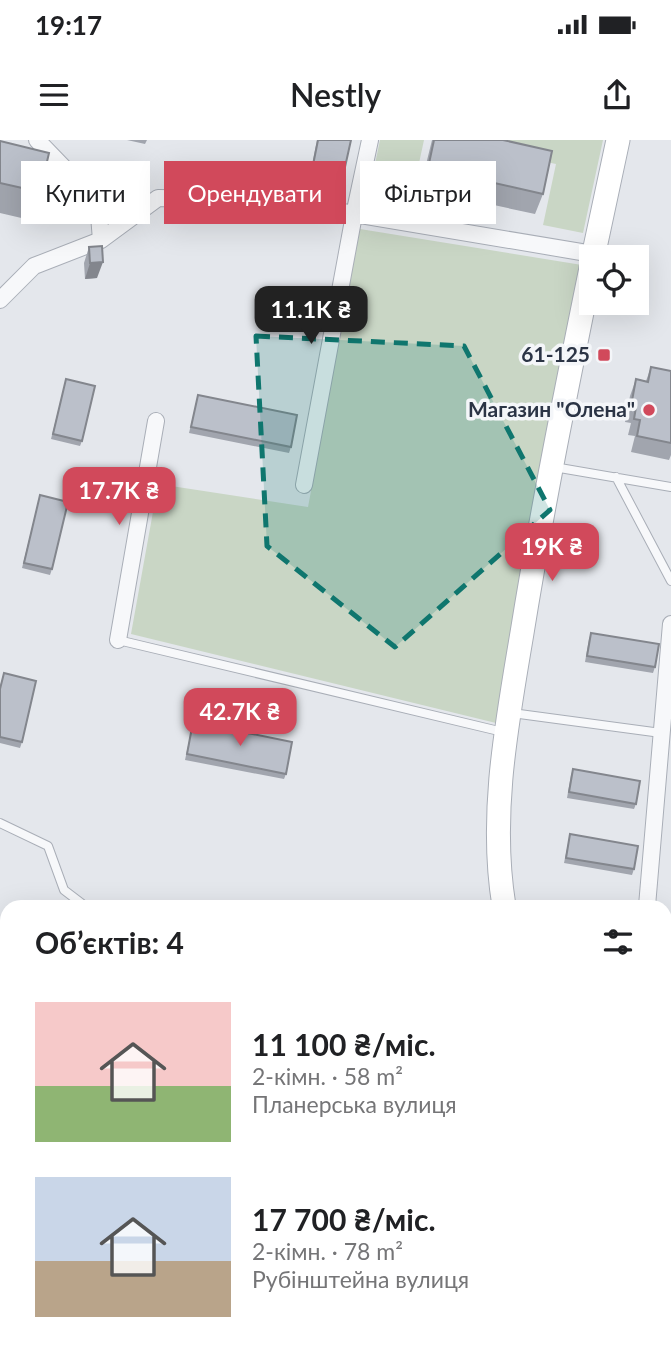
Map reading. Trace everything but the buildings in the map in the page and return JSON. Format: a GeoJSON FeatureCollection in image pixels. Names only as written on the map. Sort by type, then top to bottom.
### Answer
{"type":"FeatureCollection","features":[{"type":"Feature","properties":{"kind":"main road"},"geometry":{"type":"LineString","coordinates":[[595,245],[618,140]]}},
{"type":"Feature","properties":{"kind":"main road"},"geometry":{"type":"LineString","coordinates":[[504,900],[498,829],[508,723],[551,466],[581,315]]}},
{"type":"Feature","properties":{"kind":"street"},"geometry":{"type":"LineString","coordinates":[[37,140],[98,202],[101,240]]}},
{"type":"Feature","properties":{"kind":"street"},"geometry":{"type":"LineString","coordinates":[[303,485],[370,140]]}},
{"type":"Feature","properties":{"kind":"street"},"geometry":{"type":"LineString","coordinates":[[0,300],[34,266],[101,240],[158,198],[271,200],[579,256]]}},
{"type":"Feature","properties":{"kind":"street"},"geometry":{"type":"LineString","coordinates":[[118,640],[156,421]]}},
{"type":"Feature","properties":{"kind":"street"},"geometry":{"type":"LineString","coordinates":[[647,900],[671,624]]}},
{"type":"Feature","properties":{"kind":"lane"},"geometry":{"type":"LineString","coordinates":[[551,466],[671,486]]}},
{"type":"Feature","properties":{"kind":"lane"},"geometry":{"type":"LineString","coordinates":[[616,477],[671,581]]}},
{"type":"Feature","properties":{"kind":"lane"},"geometry":{"type":"LineString","coordinates":[[118,640],[508,723],[661,733]]}},
{"type":"Feature","properties":{"kind":"lane"},"geometry":{"type":"LineString","coordinates":[[0,823],[48,846],[64,890],[77,900]]}},
{"type":"Feature","properties":{"kind":"highlighted area"},"geometry":{"type":"Polygon","coordinates":[[[256,336],[464,346],[550,510],[395,647],[267,546],[256,336]]]}},
{"type":"Feature","properties":{"kind":"green space"},"geometry":{"type":"Polygon","coordinates":[[[380,140],[424,140],[419,161],[376,161],[380,140]]]}},
{"type":"Feature","properties":{"kind":"green space"},"geometry":{"type":"Polygon","coordinates":[[[441,140],[603,140],[583,233],[543,225],[556,164],[441,140]]]}},
{"type":"Feature","properties":{"kind":"green space"},"geometry":{"type":"Polygon","coordinates":[[[360,229],[579,265],[579,281],[496,723],[131,634],[158,484],[308,507],[360,229]]]}},
{"type":"Feature","properties":{"kind":"place","name":"61-125"},"geometry":{"type":"Point","coordinates":[604,355]}},
{"type":"Feature","properties":{"kind":"place","name":"Магазин \"Олена\""},"geometry":{"type":"Point","coordinates":[649,410]}}]}
